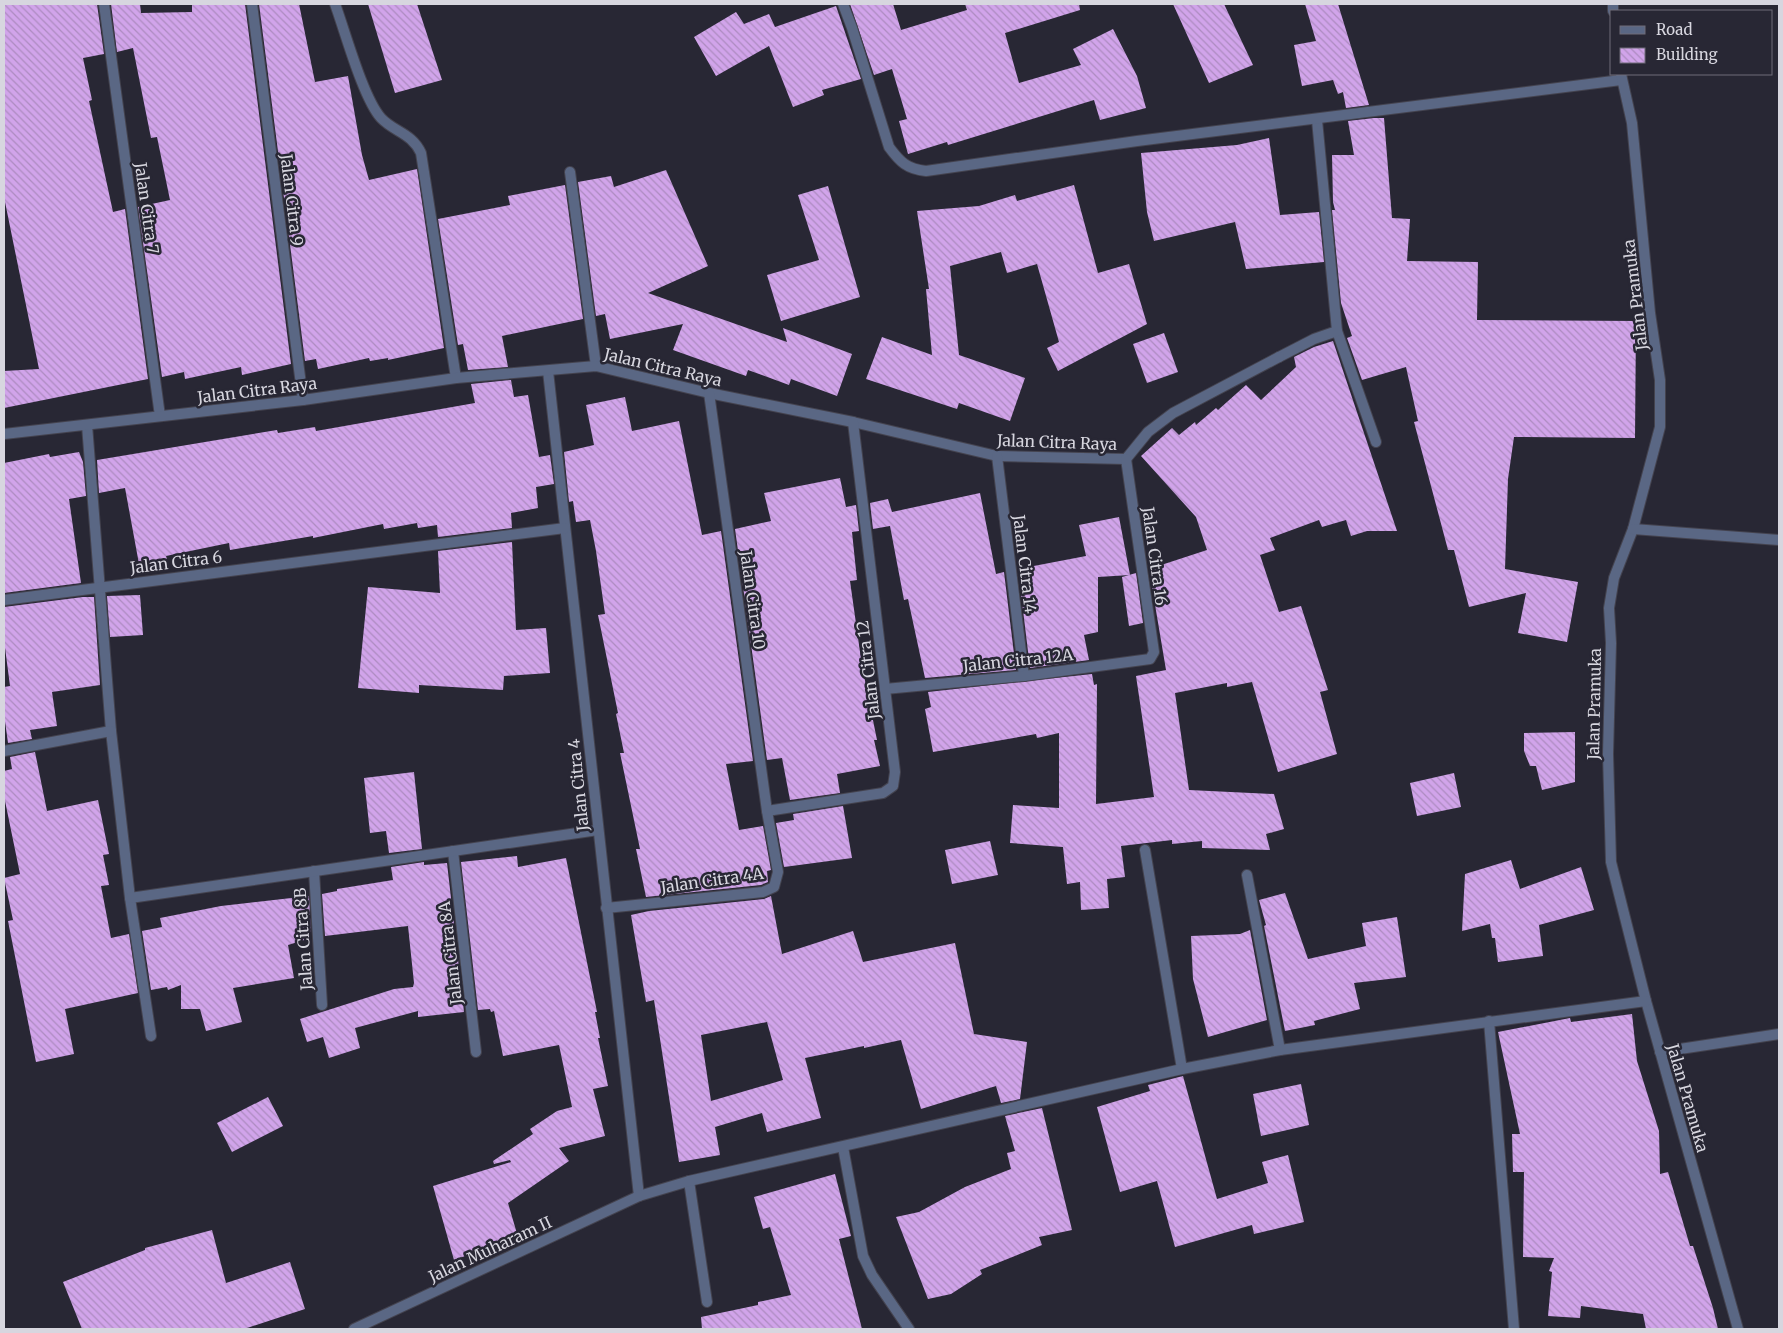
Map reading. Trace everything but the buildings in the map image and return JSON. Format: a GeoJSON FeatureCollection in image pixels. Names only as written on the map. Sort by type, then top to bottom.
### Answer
{"type":"FeatureCollection","features":[{"type":"Feature","properties":{"kind":"street","name":"Jalan Citra 7"},"geometry":{"type":"LineString","coordinates":[[104,4],[160,416]]}},
{"type":"Feature","properties":{"kind":"street","name":"Jalan Citra 9"},"geometry":{"type":"LineString","coordinates":[[252,4],[303,400]]}},
{"type":"Feature","properties":{"kind":"street"},"geometry":{"type":"LineString","coordinates":[[335,4],[363,84],[373,105],[381,118],[410,137],[420,152],[456,378]]}},
{"type":"Feature","properties":{"kind":"street"},"geometry":{"type":"LineString","coordinates":[[842,4],[852,28],[889,147],[900,162],[913,170],[926,171],[1136,141],[1317,120],[1621,77]]}},
{"type":"Feature","properties":{"kind":"street","name":"Jalan Pramuka"},"geometry":{"type":"LineString","coordinates":[[1621,77],[1632,123],[1650,313],[1660,380],[1660,427],[1633,529],[1614,578],[1609,608],[1611,643],[1608,764],[1611,862],[1646,1001],[1738,1329]]}},
{"type":"Feature","properties":{"kind":"street"},"geometry":{"type":"LineString","coordinates":[[1317,120],[1337,332],[1376,442]]}},
{"type":"Feature","properties":{"kind":"street"},"geometry":{"type":"LineString","coordinates":[[570,172],[596,366]]}},
{"type":"Feature","properties":{"kind":"street","name":"Jalan Citra Raya"},"geometry":{"type":"LineString","coordinates":[[4,434],[303,400],[456,378],[596,366],[709,393],[852,422],[996,456],[1126,459],[1148,432],[1173,413],[1314,339],[1337,332]]}},
{"type":"Feature","properties":{"kind":"street","name":"Jalan Citra 4"},"geometry":{"type":"LineString","coordinates":[[548,371],[638,1196]]}},
{"type":"Feature","properties":{"kind":"street","name":"Jalan Citra 10"},"geometry":{"type":"LineString","coordinates":[[709,393],[767,811]]}},
{"type":"Feature","properties":{"kind":"street","name":"Jalan Citra 12"},"geometry":{"type":"LineString","coordinates":[[767,811],[883,793],[894,786],[895,772],[852,422]]}},
{"type":"Feature","properties":{"kind":"street"},"geometry":{"type":"LineString","coordinates":[[87,425],[111,731],[130,898],[151,1036]]}},
{"type":"Feature","properties":{"kind":"street","name":"Jalan Citra 14"},"geometry":{"type":"LineString","coordinates":[[996,456],[1024,676]]}},
{"type":"Feature","properties":{"kind":"street","name":"Jalan Citra 16"},"geometry":{"type":"LineString","coordinates":[[1126,459],[1154,652],[1152,656]]}},
{"type":"Feature","properties":{"kind":"street","name":"Jalan Citra 6"},"geometry":{"type":"LineString","coordinates":[[4,600],[565,528]]}},
{"type":"Feature","properties":{"kind":"street"},"geometry":{"type":"LineString","coordinates":[[1633,529],[1779,540]]}},
{"type":"Feature","properties":{"kind":"street","name":"Jalan Citra 12A"},"geometry":{"type":"LineString","coordinates":[[885,688],[1024,676],[1150,659],[1152,656]]}},
{"type":"Feature","properties":{"kind":"street"},"geometry":{"type":"LineString","coordinates":[[4,751],[111,731]]}},
{"type":"Feature","properties":{"kind":"street","name":"Jalan Citra 4A"},"geometry":{"type":"LineString","coordinates":[[606,908],[763,892],[774,887],[778,872],[767,811]]}},
{"type":"Feature","properties":{"kind":"street"},"geometry":{"type":"LineString","coordinates":[[130,898],[598,830]]}},
{"type":"Feature","properties":{"kind":"street"},"geometry":{"type":"LineString","coordinates":[[1145,850],[1182,1070]]}},
{"type":"Feature","properties":{"kind":"street","name":"Jalan Citra 8A"},"geometry":{"type":"LineString","coordinates":[[453,851],[476,1052]]}},
{"type":"Feature","properties":{"kind":"street","name":"Jalan Citra 8B"},"geometry":{"type":"LineString","coordinates":[[314,871],[322,1006]]}},
{"type":"Feature","properties":{"kind":"street"},"geometry":{"type":"LineString","coordinates":[[1247,875],[1280,1050]]}},
{"type":"Feature","properties":{"kind":"street","name":"Jalan Muharam II"},"geometry":{"type":"LineString","coordinates":[[354,1329],[638,1196],[689,1180],[1182,1070],[1280,1050],[1646,1001]]}},
{"type":"Feature","properties":{"kind":"street"},"geometry":{"type":"LineString","coordinates":[[1489,1021],[1514,1329]]}},
{"type":"Feature","properties":{"kind":"street"},"geometry":{"type":"LineString","coordinates":[[1660,1052],[1779,1034]]}},
{"type":"Feature","properties":{"kind":"street"},"geometry":{"type":"LineString","coordinates":[[843,1147],[863,1256],[872,1275],[909,1329]]}},
{"type":"Feature","properties":{"kind":"street"},"geometry":{"type":"LineString","coordinates":[[689,1180],[707,1302]]}}]}
